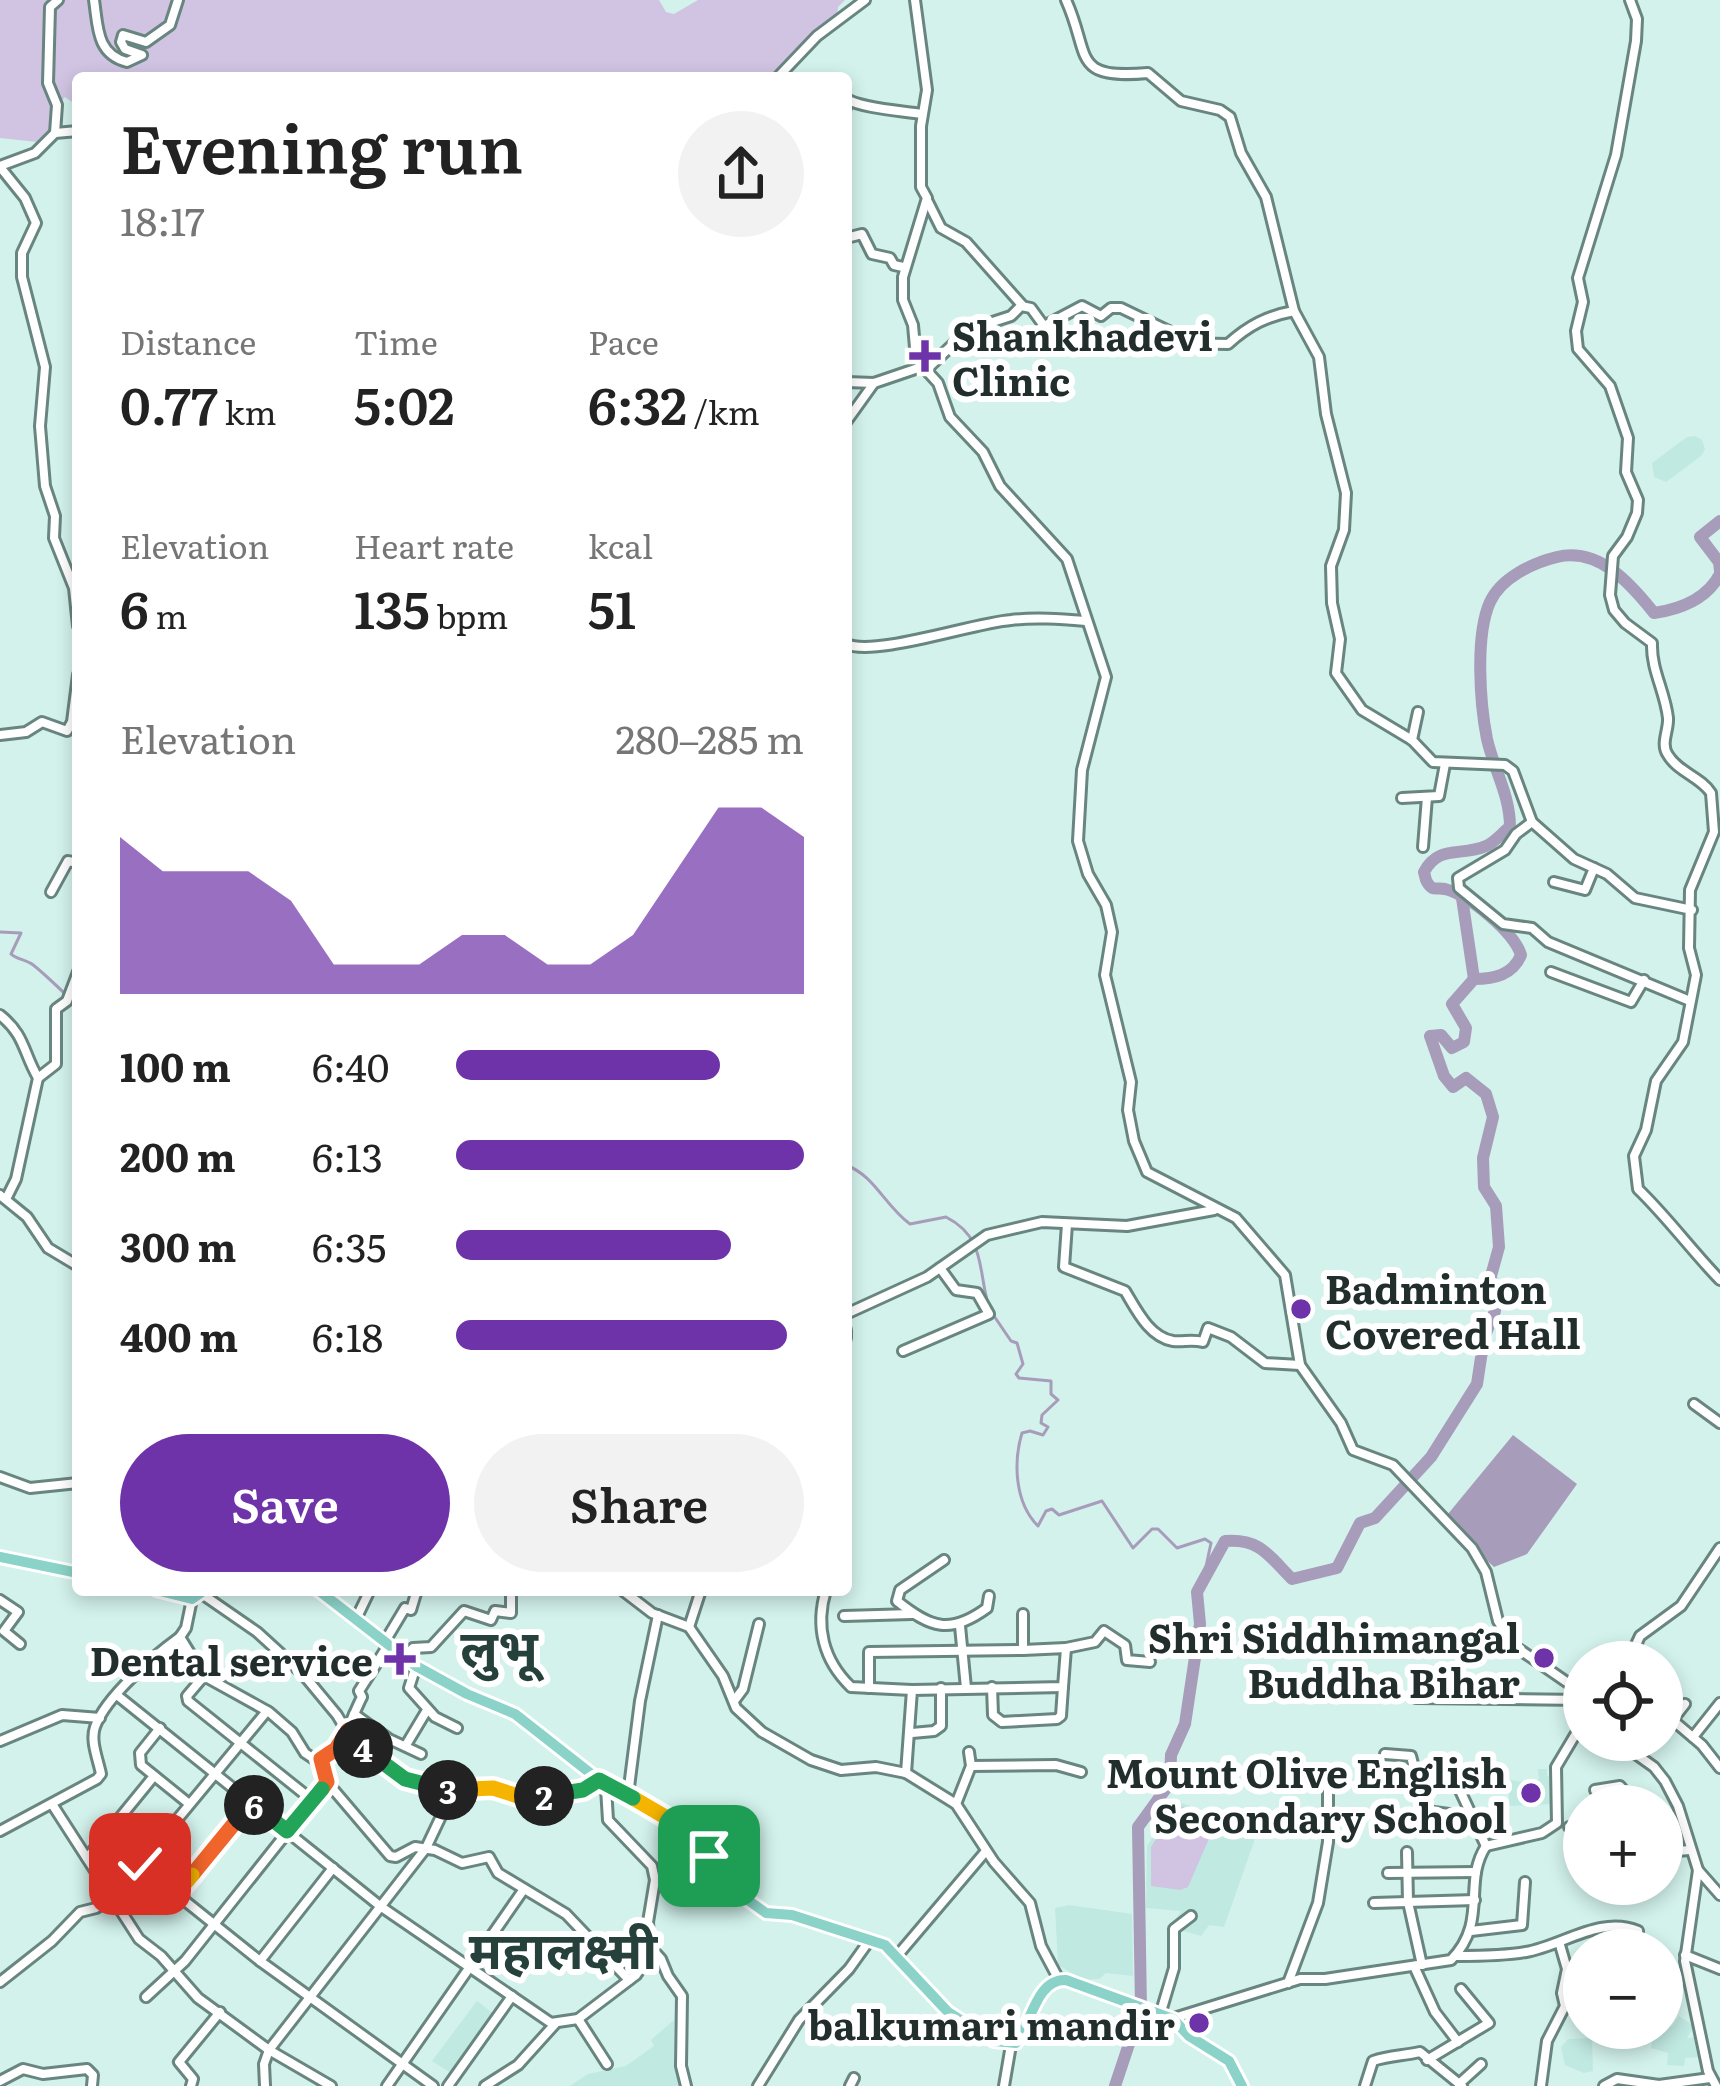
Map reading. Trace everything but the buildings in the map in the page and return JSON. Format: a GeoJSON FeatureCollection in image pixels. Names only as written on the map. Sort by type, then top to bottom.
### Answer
{"type":"FeatureCollection","features":[{"type":"Feature","properties":{"kind":"main road"},"geometry":{"type":"LineString","coordinates":[[0,1557],[72,1572]]}},
{"type":"Feature","properties":{"kind":"main road"},"geometry":{"type":"LineString","coordinates":[[326,1596],[416,1666],[531,1724],[599,1780],[696,1835],[745,1898],[766,1913],[792,1915],[885,1945],[948,2012],[994,2041],[1011,2045],[1021,2037],[1046,1985],[1058,1978],[1162,2016],[1228,2061],[1242,2086]]}},
{"type":"Feature","properties":{"kind":"street"},"geometry":{"type":"LineString","coordinates":[[56,133],[57,106],[49,83],[50,7],[58,0]]}},
{"type":"Feature","properties":{"kind":"street"},"geometry":{"type":"LineString","coordinates":[[94,0],[98,34],[113,56],[127,62],[142,56],[124,49],[123,35],[146,42],[170,25],[178,0]]}},
{"type":"Feature","properties":{"kind":"street"},"geometry":{"type":"LineString","coordinates":[[783,72],[817,36],[865,0]]}},
{"type":"Feature","properties":{"kind":"street"},"geometry":{"type":"LineString","coordinates":[[915,0],[927,90],[921,114],[921,188],[940,228],[966,242],[1044,326],[1082,306],[1101,316],[1111,308],[1121,308],[1173,333],[1178,343],[1228,344],[1246,327],[1294,311]]}},
{"type":"Feature","properties":{"kind":"street"},"geometry":{"type":"LineString","coordinates":[[1066,0],[1077,43],[1096,69],[1106,76],[1148,73],[1181,101],[1230,117],[1241,153],[1266,197],[1294,311],[1319,357],[1325,414],[1346,493],[1344,530],[1331,566],[1340,640],[1336,673],[1362,710],[1412,740],[1433,762],[1500,764],[1513,770],[1532,822],[1574,859],[1635,898],[1691,910]]}},
{"type":"Feature","properties":{"kind":"street"},"geometry":{"type":"LineString","coordinates":[[1630,0],[1637,20],[1636,41],[1616,155],[1579,278],[1583,302],[1576,331],[1578,349],[1610,386],[1628,438],[1627,472],[1638,500],[1632,525],[1613,556],[1614,610],[1652,643],[1651,664],[1669,723],[1664,744],[1668,756],[1711,793],[1714,832],[1690,890],[1689,948],[1696,975],[1683,1042],[1656,1081],[1646,1130],[1634,1156],[1638,1189],[1720,1278]]}},
{"type":"Feature","properties":{"kind":"street"},"geometry":{"type":"LineString","coordinates":[[852,102],[921,114]]}},
{"type":"Feature","properties":{"kind":"street"},"geometry":{"type":"LineString","coordinates":[[72,132],[56,133],[35,153],[0,166],[25,198],[36,223],[22,253],[22,277],[45,368],[40,427],[45,486],[55,516],[54,538],[72,583]]}},
{"type":"Feature","properties":{"kind":"street"},"geometry":{"type":"LineString","coordinates":[[927,200],[904,267],[903,300],[914,325],[916,359],[938,383],[950,417],[983,452],[1000,486],[1067,559],[1101,661],[1105,690],[1082,770],[1078,841],[1088,874],[1106,904],[1112,932],[1103,968],[1131,1082],[1128,1110],[1134,1141],[1147,1172],[1237,1218],[1285,1275],[1300,1365],[1341,1423],[1353,1450],[1394,1466],[1480,1558],[1498,1621],[1513,1645],[1563,1682]]}},
{"type":"Feature","properties":{"kind":"street"},"geometry":{"type":"LineString","coordinates":[[852,236],[862,234],[872,254],[904,267]]}},
{"type":"Feature","properties":{"kind":"street"},"geometry":{"type":"LineString","coordinates":[[852,382],[874,383],[926,368],[968,330],[1011,316],[1022,307]]}},
{"type":"Feature","properties":{"kind":"street"},"geometry":{"type":"LineString","coordinates":[[852,414],[874,383]]}},
{"type":"Feature","properties":{"kind":"street"},"geometry":{"type":"LineString","coordinates":[[852,647],[1009,620],[1086,621]]}},
{"type":"Feature","properties":{"kind":"street"},"geometry":{"type":"LineString","coordinates":[[1412,740],[1418,712]]}},
{"type":"Feature","properties":{"kind":"street"},"geometry":{"type":"LineString","coordinates":[[0,735],[26,732],[42,722],[67,731],[72,722]]}},
{"type":"Feature","properties":{"kind":"street"},"geometry":{"type":"LineString","coordinates":[[1402,798],[1441,793],[1445,764]]}},
{"type":"Feature","properties":{"kind":"street"},"geometry":{"type":"LineString","coordinates":[[1423,848],[1427,797]]}},
{"type":"Feature","properties":{"kind":"street"},"geometry":{"type":"LineString","coordinates":[[1532,822],[1505,850],[1458,878],[1459,888],[1503,924],[1532,928],[1548,942],[1690,1001]]}},
{"type":"Feature","properties":{"kind":"street"},"geometry":{"type":"LineString","coordinates":[[51,892],[68,861],[72,862]]}},
{"type":"Feature","properties":{"kind":"street"},"geometry":{"type":"LineString","coordinates":[[1554,882],[1585,890],[1594,868]]}},
{"type":"Feature","properties":{"kind":"street"},"geometry":{"type":"LineString","coordinates":[[1551,972],[1630,1002],[1644,980]]}},
{"type":"Feature","properties":{"kind":"street"},"geometry":{"type":"LineString","coordinates":[[72,998],[58,1005],[56,1064],[38,1078],[16,1179],[3,1197],[27,1217],[48,1247],[72,1262]]}},
{"type":"Feature","properties":{"kind":"street"},"geometry":{"type":"LineString","coordinates":[[0,1016],[22,1035],[26,1058],[38,1078]]}},
{"type":"Feature","properties":{"kind":"street"},"geometry":{"type":"LineString","coordinates":[[852,1311],[940,1268],[982,1239],[1042,1222],[1127,1226],[1210,1209],[1221,1211]]}},
{"type":"Feature","properties":{"kind":"street"},"geometry":{"type":"LineString","coordinates":[[1067,1224],[1064,1267],[1125,1291],[1139,1316],[1159,1334],[1174,1341],[1203,1342],[1208,1328],[1231,1337],[1264,1363],[1300,1365]]}},
{"type":"Feature","properties":{"kind":"street"},"geometry":{"type":"LineString","coordinates":[[903,1351],[989,1314],[977,1293],[956,1290],[940,1268]]}},
{"type":"Feature","properties":{"kind":"street"},"geometry":{"type":"LineString","coordinates":[[1694,1404],[1720,1423]]}},
{"type":"Feature","properties":{"kind":"street"},"geometry":{"type":"LineString","coordinates":[[0,1477],[30,1488],[72,1484]]}},
{"type":"Feature","properties":{"kind":"street"},"geometry":{"type":"LineString","coordinates":[[1638,1641],[1681,1606],[1720,1548]]}},
{"type":"Feature","properties":{"kind":"street"},"geometry":{"type":"LineString","coordinates":[[944,1560],[896,1594],[897,1601],[925,1623],[960,1626],[987,1608],[989,1596]]}},
{"type":"Feature","properties":{"kind":"street"},"geometry":{"type":"LineString","coordinates":[[0,1831],[98,1779],[94,1741],[100,1719],[141,1666],[180,1637],[199,1596]]}},
{"type":"Feature","properties":{"kind":"street"},"geometry":{"type":"LineString","coordinates":[[203,1596],[256,1632],[303,1674],[352,1740],[405,1779],[447,1790],[493,1788],[518,1796],[583,1790],[599,1780],[607,1788],[608,1820],[652,1866],[650,1954],[642,1969],[578,2019],[556,2024],[518,2065],[485,2086]]}},
{"type":"Feature","properties":{"kind":"street"},"geometry":{"type":"LineString","coordinates":[[356,1619],[367,1596]]}},
{"type":"Feature","properties":{"kind":"street"},"geometry":{"type":"LineString","coordinates":[[321,1759],[336,1749],[348,1730],[362,1697],[359,1690],[415,1596]]}},
{"type":"Feature","properties":{"kind":"street"},"geometry":{"type":"LineString","coordinates":[[457,1728],[428,1710],[409,1688],[416,1666],[408,1653],[412,1648],[430,1647],[464,1611],[490,1620],[496,1611],[511,1613],[511,1596]]}},
{"type":"Feature","properties":{"kind":"street"},"geometry":{"type":"LineString","coordinates":[[631,1596],[658,1615],[689,1627],[734,1701],[762,1732],[812,1760],[842,1770],[876,1767],[906,1773],[956,1804],[986,1851],[1030,1904],[1041,1946],[1058,1978]]}},
{"type":"Feature","properties":{"kind":"street"},"geometry":{"type":"LineString","coordinates":[[689,1627],[698,1596]]}},
{"type":"Feature","properties":{"kind":"street"},"geometry":{"type":"LineString","coordinates":[[824,1596],[819,1613],[827,1653],[850,1687],[1064,1687]]}},
{"type":"Feature","properties":{"kind":"street"},"geometry":{"type":"LineString","coordinates":[[0,1600],[18,1612],[4,1631],[20,1644]]}},
{"type":"Feature","properties":{"kind":"street"},"geometry":{"type":"LineString","coordinates":[[844,1616],[913,1614]]}},
{"type":"Feature","properties":{"kind":"street"},"geometry":{"type":"LineString","coordinates":[[1023,1614],[1023,1650]]}},
{"type":"Feature","properties":{"kind":"street"},"geometry":{"type":"LineString","coordinates":[[628,1795],[640,1701],[658,1615]]}},
{"type":"Feature","properties":{"kind":"street"},"geometry":{"type":"LineString","coordinates":[[734,1701],[743,1689],[759,1624]]}},
{"type":"Feature","properties":{"kind":"street"},"geometry":{"type":"LineString","coordinates":[[960,1626],[966,1688]]}},
{"type":"Feature","properties":{"kind":"street"},"geometry":{"type":"LineString","coordinates":[[869,1688],[868,1652],[1066,1648],[1095,1642],[1103,1631],[1125,1646],[1127,1660],[1150,1662]]}},
{"type":"Feature","properties":{"kind":"street"},"geometry":{"type":"LineString","coordinates":[[180,1637],[204,1676],[267,1711],[292,1732],[305,1754],[321,1759]]}},
{"type":"Feature","properties":{"kind":"street"},"geometry":{"type":"LineString","coordinates":[[992,1688],[992,1714],[1002,1722],[1057,1719],[1066,1648]]}},
{"type":"Feature","properties":{"kind":"street"},"geometry":{"type":"LineString","coordinates":[[204,1676],[188,1701],[312,1800]]}},
{"type":"Feature","properties":{"kind":"street"},"geometry":{"type":"LineString","coordinates":[[911,1733],[940,1726],[941,1688]]}},
{"type":"Feature","properties":{"kind":"street"},"geometry":{"type":"LineString","coordinates":[[906,1773],[912,1690]]}},
{"type":"Feature","properties":{"kind":"street"},"geometry":{"type":"LineString","coordinates":[[118,1696],[380,1906],[556,2024]]}},
{"type":"Feature","properties":{"kind":"street"},"geometry":{"type":"LineString","coordinates":[[1416,1698],[1563,1697]]}},
{"type":"Feature","properties":{"kind":"street"},"geometry":{"type":"LineString","coordinates":[[1693,1737],[1720,1703]]}},
{"type":"Feature","properties":{"kind":"street"},"geometry":{"type":"LineString","coordinates":[[406,1745],[428,1710]]}},
{"type":"Feature","properties":{"kind":"street"},"geometry":{"type":"LineString","coordinates":[[0,1982],[80,1912],[113,1897],[267,1711]]}},
{"type":"Feature","properties":{"kind":"street"},"geometry":{"type":"LineString","coordinates":[[354,1714],[388,1739],[421,1754]]}},
{"type":"Feature","properties":{"kind":"street"},"geometry":{"type":"LineString","coordinates":[[0,1742],[62,1715],[100,1719]]}},
{"type":"Feature","properties":{"kind":"street"},"geometry":{"type":"LineString","coordinates":[[1683,1727],[1720,1768]]}},
{"type":"Feature","properties":{"kind":"street"},"geometry":{"type":"LineString","coordinates":[[160,1728],[139,1759],[188,1803]]}},
{"type":"Feature","properties":{"kind":"street"},"geometry":{"type":"LineString","coordinates":[[956,1804],[971,1766],[969,1752]]}},
{"type":"Feature","properties":{"kind":"street"},"geometry":{"type":"LineString","coordinates":[[1385,1754],[1411,1756],[1411,1776],[1456,1782],[1486,1846]]}},
{"type":"Feature","properties":{"kind":"street"},"geometry":{"type":"LineString","coordinates":[[1456,1956],[1470,1931],[1478,1858],[1486,1846],[1542,1833],[1557,1823],[1556,1767],[1563,1755]]}},
{"type":"Feature","properties":{"kind":"street"},"geometry":{"type":"LineString","coordinates":[[321,1759],[327,1782],[390,1856],[426,1848],[462,1863],[489,1858],[498,1873],[566,1914],[628,1980]]}},
{"type":"Feature","properties":{"kind":"street"},"geometry":{"type":"LineString","coordinates":[[1604,2086],[1617,2079],[1672,2085],[1713,2082],[1691,2001],[1685,1954],[1698,1870],[1678,1807],[1665,1780],[1646,1761]]}},
{"type":"Feature","properties":{"kind":"street"},"geometry":{"type":"LineString","coordinates":[[971,1766],[1056,1765],[1081,1772]]}},
{"type":"Feature","properties":{"kind":"street"},"geometry":{"type":"LineString","coordinates":[[87,1858],[154,1776]]}},
{"type":"Feature","properties":{"kind":"street"},"geometry":{"type":"LineString","coordinates":[[1288,1983],[1318,1903],[1328,1842],[1328,1778]]}},
{"type":"Feature","properties":{"kind":"street"},"geometry":{"type":"LineString","coordinates":[[146,1997],[214,1925],[327,1782]]}},
{"type":"Feature","properties":{"kind":"street"},"geometry":{"type":"LineString","coordinates":[[177,1893],[251,1803]]}},
{"type":"Feature","properties":{"kind":"street"},"geometry":{"type":"LineString","coordinates":[[52,1804],[140,1939],[198,1998],[269,2050],[331,2086]]}},
{"type":"Feature","properties":{"kind":"street"},"geometry":{"type":"LineString","coordinates":[[265,2086],[269,2050],[426,1848],[444,1810]]}},
{"type":"Feature","properties":{"kind":"street"},"geometry":{"type":"LineString","coordinates":[[1419,1810],[1473,1817]]}},
{"type":"Feature","properties":{"kind":"street"},"geometry":{"type":"LineString","coordinates":[[1683,1851],[1690,1850]]}},
{"type":"Feature","properties":{"kind":"street"},"geometry":{"type":"LineString","coordinates":[[897,1956],[986,1851]]}},
{"type":"Feature","properties":{"kind":"street"},"geometry":{"type":"LineString","coordinates":[[1407,1852],[1408,1902],[1418,1965],[1435,2012],[1458,2042]]}},
{"type":"Feature","properties":{"kind":"street"},"geometry":{"type":"LineString","coordinates":[[140,1864],[310,1999],[433,2086]]}},
{"type":"Feature","properties":{"kind":"street"},"geometry":{"type":"LineString","coordinates":[[260,1961],[333,1868]]}},
{"type":"Feature","properties":{"kind":"street"},"geometry":{"type":"LineString","coordinates":[[1698,1870],[1716,1881],[1720,1895]]}},
{"type":"Feature","properties":{"kind":"street"},"geometry":{"type":"LineString","coordinates":[[1388,1873],[1476,1872]]}},
{"type":"Feature","properties":{"kind":"street"},"geometry":{"type":"LineString","coordinates":[[1470,1931],[1522,1925],[1525,1882]]}},
{"type":"Feature","properties":{"kind":"street"},"geometry":{"type":"LineString","coordinates":[[387,2086],[524,1889]]}},
{"type":"Feature","properties":{"kind":"street"},"geometry":{"type":"LineString","coordinates":[[1374,1903],[1475,1900]]}},
{"type":"Feature","properties":{"kind":"street"},"geometry":{"type":"LineString","coordinates":[[1191,1916],[1174,1929],[1174,1968],[1162,2016],[1288,1983],[1561,1945],[1567,1969],[1562,1993],[1565,2006],[1546,2041],[1541,2086]]}},
{"type":"Feature","properties":{"kind":"street"},"geometry":{"type":"LineString","coordinates":[[1594,1929],[1633,1929]]}},
{"type":"Feature","properties":{"kind":"street"},"geometry":{"type":"LineString","coordinates":[[758,2086],[799,2020],[849,1970],[870,1940]]}},
{"type":"Feature","properties":{"kind":"street"},"geometry":{"type":"LineString","coordinates":[[649,1946],[682,1996],[680,2066],[686,2086]]}},
{"type":"Feature","properties":{"kind":"street"},"geometry":{"type":"LineString","coordinates":[[1685,1954],[1720,1969]]}},
{"type":"Feature","properties":{"kind":"street"},"geometry":{"type":"LineString","coordinates":[[1427,2060],[1489,2023],[1461,1989]]}},
{"type":"Feature","properties":{"kind":"street"},"geometry":{"type":"LineString","coordinates":[[448,2086],[512,1996]]}},
{"type":"Feature","properties":{"kind":"street"},"geometry":{"type":"LineString","coordinates":[[191,2086],[194,2079],[179,2062],[220,2012]]}},
{"type":"Feature","properties":{"kind":"street"},"geometry":{"type":"LineString","coordinates":[[578,2019],[607,2064]]}},
{"type":"Feature","properties":{"kind":"street"},"geometry":{"type":"LineString","coordinates":[[1004,2086],[1011,2045]]}},
{"type":"Feature","properties":{"kind":"street"},"geometry":{"type":"LineString","coordinates":[[1365,2086],[1373,2062],[1396,2053],[1420,2052],[1461,2085],[1481,2064]]}},
{"type":"Feature","properties":{"kind":"street"},"geometry":{"type":"LineString","coordinates":[[0,2081],[23,2068],[43,2074],[87,2069],[92,2073],[92,2086]]}},
{"type":"Feature","properties":{"kind":"shaded area"},"geometry":{"type":"Polygon","coordinates":[[[0,0],[659,0],[666,12],[674,14],[698,0],[845,0],[838,7],[836,27],[784,72],[72,72],[72,102],[62,100],[59,132],[52,140],[0,138],[0,0]]]}},
{"type":"Feature","properties":{"kind":"shaded area"},"geometry":{"type":"Polygon","coordinates":[[[1695,436],[1705,449],[1701,456],[1666,482],[1654,477],[1652,463],[1695,436]]]}},
{"type":"Feature","properties":{"kind":"shaded area"},"geometry":{"type":"Polygon","coordinates":[[[1513,1435],[1577,1484],[1527,1554],[1494,1567],[1443,1520],[1513,1435]]]}},
{"type":"Feature","properties":{"kind":"shaded area","name":"Mount Olive English Secondary School"},"geometry":{"type":"Polygon","coordinates":[[[1538,1769],[1547,1769],[1547,1776],[1553,1777],[1553,1804],[1508,1806],[1510,1780],[1530,1783],[1539,1779],[1538,1769]]]}},
{"type":"Feature","properties":{"kind":"shaded area"},"geometry":{"type":"Polygon","coordinates":[[[1176,1801],[1221,1817],[1224,1813],[1242,1819],[1269,1812],[1272,1827],[1257,1833],[1224,1927],[1209,1925],[1201,1936],[1170,1927],[1181,1911],[1146,1908],[1147,1846],[1176,1801]]]}},
{"type":"Feature","properties":{"kind":"shaded area"},"geometry":{"type":"Polygon","coordinates":[[[1177,1805],[1218,1818],[1188,1887],[1151,1886],[1151,1847],[1177,1805]]]}},
{"type":"Feature","properties":{"kind":"shaded area"},"geometry":{"type":"Polygon","coordinates":[[[1069,1905],[1132,1914],[1133,1976],[1106,1973],[1084,1980],[1058,1965],[1055,1908],[1069,1905]]]}},
{"type":"Feature","properties":{"kind":"shaded area"},"geometry":{"type":"Polygon","coordinates":[[[477,2001],[495,2015],[454,2075],[432,2061],[477,2001]]]}},
{"type":"Feature","properties":{"kind":"shaded area"},"geometry":{"type":"Polygon","coordinates":[[[1683,2019],[1694,2026],[1687,2038],[1696,2037],[1701,2057],[1685,2058],[1684,2066],[1667,2065],[1668,2053],[1654,2049],[1683,2049],[1683,2019]]]}},
{"type":"Feature","properties":{"kind":"shaded area"},"geometry":{"type":"Polygon","coordinates":[[[674,2020],[674,2056],[681,2086],[570,2086],[588,2074],[626,2066],[654,2046],[651,2040],[674,2020]]]}},
{"type":"Feature","properties":{"kind":"shaded area"},"geometry":{"type":"Polygon","coordinates":[[[1561,2047],[1592,2049],[1593,2071],[1584,2073],[1565,2065],[1561,2047]]]}},
{"type":"Feature","properties":{"kind":"waterway"},"geometry":{"type":"LineString","coordinates":[[1720,521],[1700,537],[1719,562],[1720,571]]}},
{"type":"Feature","properties":{"kind":"waterway"},"geometry":{"type":"LineString","coordinates":[[1115,2086],[1141,2008],[1138,1827],[1170,1783],[1171,1755],[1185,1724],[1200,1624],[1197,1592],[1225,1541],[1256,1546],[1292,1579],[1337,1568],[1360,1523],[1375,1518],[1431,1457],[1477,1384],[1484,1338],[1495,1311],[1491,1276],[1499,1247],[1496,1206],[1484,1187],[1483,1158],[1493,1117],[1486,1094],[1466,1078],[1453,1087],[1444,1076],[1430,1036],[1441,1035],[1452,1048],[1464,1042],[1466,1028],[1452,1004],[1474,979],[1502,974],[1521,955],[1489,916],[1455,893],[1431,887],[1424,872],[1436,858],[1486,846],[1510,827],[1482,707],[1481,651],[1490,602],[1518,573],[1572,555],[1613,570],[1654,613],[1692,601],[1720,574]]}},
{"type":"Feature","properties":{"kind":"waterway"},"geometry":{"type":"LineString","coordinates":[[1462,898],[1474,979]]}},
{"type":"Feature","properties":{"kind":"waterway"},"geometry":{"type":"LineString","coordinates":[[0,932],[21,933],[11,954],[33,965],[72,1001]]}},
{"type":"Feature","properties":{"kind":"waterway"},"geometry":{"type":"LineString","coordinates":[[852,1168],[910,1224],[946,1217],[959,1225],[978,1254],[988,1304]]}},
{"type":"Feature","properties":{"kind":"waterway"},"geometry":{"type":"LineString","coordinates":[[992,1313],[1017,1343],[1023,1364],[1016,1374],[1019,1378],[1051,1381],[1051,1394],[1058,1400],[1042,1415],[1041,1423],[1048,1427],[1043,1435],[1022,1433],[1019,1445],[1018,1482],[1030,1517],[1038,1526],[1046,1511],[1052,1509],[1059,1515],[1102,1501],[1133,1548],[1152,1529],[1158,1529],[1177,1548],[1205,1539],[1211,1543],[1204,1576]]}},
{"type":"Feature","properties":{"kind":"place","name":"Shankhadevi Clinic"},"geometry":{"type":"Point","coordinates":[925,356]}},
{"type":"Feature","properties":{"kind":"place","name":"Badminton Covered Hall"},"geometry":{"type":"Point","coordinates":[1301,1309]}},
{"type":"Feature","properties":{"kind":"place","name":"Shri Siddhimangal Buddha Bihar"},"geometry":{"type":"Point","coordinates":[1544,1658]}},
{"type":"Feature","properties":{"kind":"place","name":"Dental service"},"geometry":{"type":"Point","coordinates":[400,1659]}},
{"type":"Feature","properties":{"kind":"place","name":"Mount Olive English Secondary School"},"geometry":{"type":"Point","coordinates":[1531,1793]}},
{"type":"Feature","properties":{"kind":"place","name":"balkumari mandir"},"geometry":{"type":"Point","coordinates":[1199,2023]}},
{"type":"Feature","properties":{"kind":"district","name":"लुभू"},"geometry":{"type":"Point","coordinates":[499,1645]}},
{"type":"Feature","properties":{"kind":"district","name":"महालक्ष्मी"},"geometry":{"type":"Point","coordinates":[563,1947]}},
{"type":"Feature","properties":{"kind":"route"},"geometry":{"type":"LineString","coordinates":[[140,1864],[177,1893],[251,1803],[287,1831],[327,1782],[321,1759],[336,1749],[348,1730],[352,1740],[405,1779],[447,1790],[493,1788],[518,1796],[562,1795],[599,1780],[696,1835],[709,1856]]}}]}
